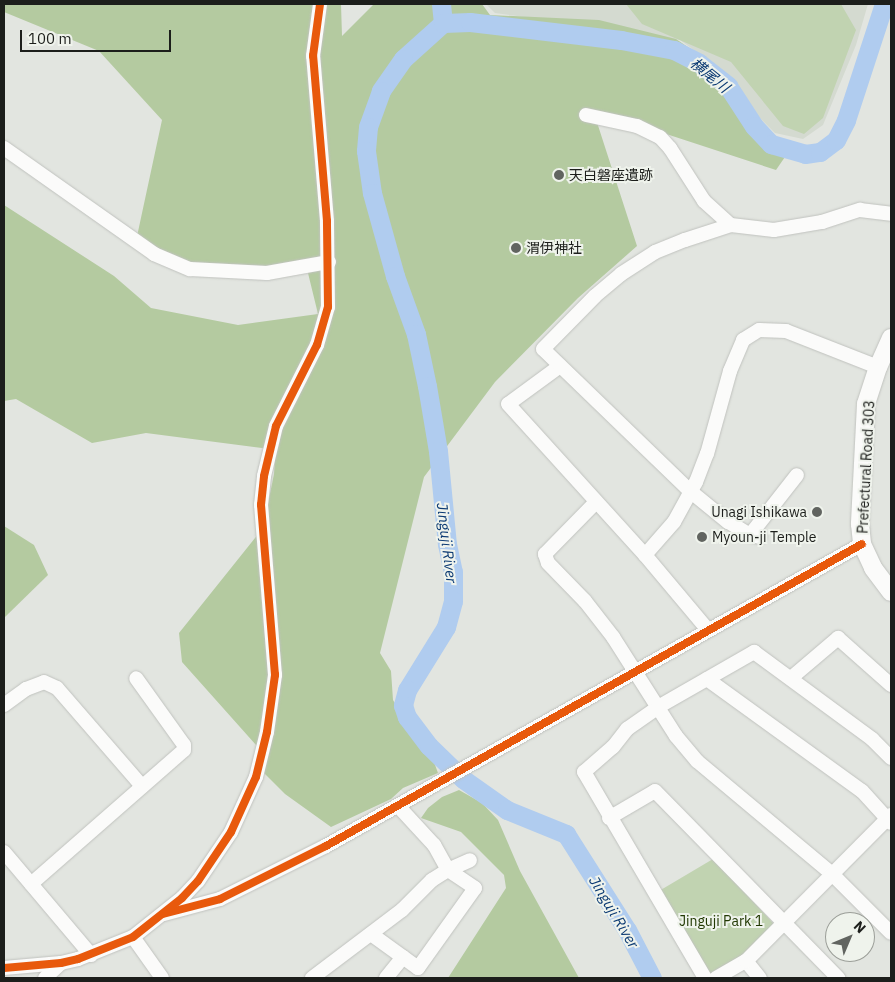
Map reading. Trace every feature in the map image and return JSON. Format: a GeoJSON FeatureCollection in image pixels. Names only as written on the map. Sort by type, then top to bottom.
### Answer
{"type":"FeatureCollection","features":[{"type":"Feature","properties":{"kind":"main road","name":"Prefectural Road 303"},"geometry":{"type":"LineString","coordinates":[[891,338],[884,362],[866,404],[860,524],[862,544],[873,568],[891,592]]}},
{"type":"Feature","properties":{"kind":"street"},"geometry":{"type":"LineString","coordinates":[[4,968],[61,963],[91,955],[133,937],[182,898],[203,875],[230,832],[256,777],[267,732],[275,675],[261,505],[264,476],[276,426],[317,345],[328,307],[329,262],[323,155],[313,56],[320,4]]}},
{"type":"Feature","properties":{"kind":"street"},"geometry":{"type":"LineString","coordinates":[[586,115],[638,126],[660,138],[670,148],[704,202],[732,225]]}},
{"type":"Feature","properties":{"kind":"street"},"geometry":{"type":"LineString","coordinates":[[4,148],[154,254],[190,269],[266,274],[329,262]]}},
{"type":"Feature","properties":{"kind":"street"},"geometry":{"type":"LineString","coordinates":[[797,475],[755,536],[728,522],[690,491],[543,349],[595,296],[621,274],[655,252],[732,225],[774,230],[822,222],[860,210],[891,214]]}},
{"type":"Feature","properties":{"kind":"street"},"geometry":{"type":"LineString","coordinates":[[645,555],[674,522],[707,454],[730,371],[743,340],[759,330],[786,331],[884,362]]}},
{"type":"Feature","properties":{"kind":"street"},"geometry":{"type":"LineString","coordinates":[[560,366],[508,404],[645,555],[708,630]]}},
{"type":"Feature","properties":{"kind":"street"},"geometry":{"type":"LineString","coordinates":[[596,502],[546,554],[548,563],[585,601],[613,637],[676,736],[698,761],[832,874],[891,933]]}},
{"type":"Feature","properties":{"kind":"street"},"geometry":{"type":"LineString","coordinates":[[162,914],[184,910],[220,899],[326,846],[862,544]]}},
{"type":"Feature","properties":{"kind":"street"},"geometry":{"type":"LineString","coordinates":[[790,678],[838,638],[891,685]]}},
{"type":"Feature","properties":{"kind":"street"},"geometry":{"type":"LineString","coordinates":[[704,978],[609,818],[584,772],[614,747],[627,729],[658,707],[754,652],[872,739],[891,758]]}},
{"type":"Feature","properties":{"kind":"street"},"geometry":{"type":"LineString","coordinates":[[31,884],[184,750],[184,745],[136,678]]}},
{"type":"Feature","properties":{"kind":"street"},"geometry":{"type":"LineString","coordinates":[[707,679],[862,791],[890,819],[832,874],[746,961],[716,978]]}},
{"type":"Feature","properties":{"kind":"street"},"geometry":{"type":"LineString","coordinates":[[4,705],[26,689],[44,682],[57,688],[142,786]]}},
{"type":"Feature","properties":{"kind":"street"},"geometry":{"type":"LineString","coordinates":[[609,818],[655,791],[783,924],[838,978]]}},
{"type":"Feature","properties":{"kind":"street"},"geometry":{"type":"LineString","coordinates":[[370,934],[418,968],[475,888],[448,870],[434,845],[398,806]]}},
{"type":"Feature","properties":{"kind":"street"},"geometry":{"type":"LineString","coordinates":[[4,852],[91,955]]}},
{"type":"Feature","properties":{"kind":"street"},"geometry":{"type":"LineString","coordinates":[[312,978],[402,910],[432,880],[470,860]]}},
{"type":"Feature","properties":{"kind":"street"},"geometry":{"type":"LineString","coordinates":[[133,937],[162,978]]}},
{"type":"Feature","properties":{"kind":"street"},"geometry":{"type":"LineString","coordinates":[[386,978],[403,957]]}},
{"type":"Feature","properties":{"kind":"street"},"geometry":{"type":"LineString","coordinates":[[746,961],[760,978]]}},
{"type":"Feature","properties":{"kind":"street"},"geometry":{"type":"LineString","coordinates":[[45,978],[61,963]]}},
{"type":"Feature","properties":{"kind":"shaded area"},"geometry":{"type":"Polygon","coordinates":[[[486,4],[868,4],[856,45],[823,125],[803,139],[775,133],[758,116],[720,69],[680,40],[495,13],[486,4]]]}},
{"type":"Feature","properties":{"kind":"green space"},"geometry":{"type":"Polygon","coordinates":[[[4,4],[341,4],[342,36],[374,4],[482,4],[490,15],[599,20],[676,39],[720,69],[787,154],[776,170],[593,110],[637,246],[578,298],[495,382],[424,477],[380,653],[391,671],[393,700],[409,727],[427,743],[438,773],[403,788],[391,799],[331,827],[285,794],[263,772],[265,755],[182,662],[179,633],[263,528],[274,474],[276,439],[270,449],[146,433],[92,443],[16,399],[4,401],[4,205],[114,276],[151,308],[238,325],[318,314],[307,269],[261,273],[190,269],[136,241],[162,120],[99,51],[4,12],[4,4]]]}},
{"type":"Feature","properties":{"kind":"green space"},"geometry":{"type":"Polygon","coordinates":[[[626,4],[841,4],[856,30],[823,118],[804,134],[783,126],[731,62],[642,24],[626,4]]]}},
{"type":"Feature","properties":{"kind":"green space"},"geometry":{"type":"Polygon","coordinates":[[[4,526],[34,545],[48,575],[4,618],[4,526]]]}},
{"type":"Feature","properties":{"kind":"green space"},"geometry":{"type":"Polygon","coordinates":[[[459,790],[482,803],[498,820],[520,871],[579,978],[448,978],[506,888],[504,875],[461,832],[421,818],[428,808],[442,797],[459,790]]]}},
{"type":"Feature","properties":{"kind":"green space","name":"Jinguji Park 1"},"geometry":{"type":"Polygon","coordinates":[[[713,859],[774,924],[742,957],[710,976],[659,891],[713,859]]]}},
{"type":"Feature","properties":{"kind":"waterway","name":"Jinguji River"},"geometry":{"type":"LineString","coordinates":[[441,4],[443,23],[403,59],[381,91],[368,127],[366,151],[372,193],[395,276],[416,334],[427,386],[438,451],[447,544],[453,572],[453,601],[446,627],[407,690],[403,705],[407,717],[429,746],[463,779],[507,810],[566,834],[627,930],[652,978]]}},
{"type":"Feature","properties":{"kind":"waterway","name":"横尾川"},"geometry":{"type":"LineString","coordinates":[[443,23],[470,22],[621,40],[674,50],[699,63],[728,86],[754,126],[771,144],[805,154],[820,152],[836,140],[846,120],[884,4]]}},
{"type":"Feature","properties":{"kind":"cycle path"},"geometry":{"type":"LineString","coordinates":[[4,968],[61,963],[78,959],[133,937],[182,898],[198,881],[231,832],[256,777],[267,732],[275,675],[261,505],[264,476],[276,426],[317,345],[328,307],[327,221],[313,56],[320,4]]}},
{"type":"Feature","properties":{"kind":"cycle path"},"geometry":{"type":"LineString","coordinates":[[163,914],[220,899],[326,846],[862,544]]}},
{"type":"Feature","properties":{"kind":"place","name":"天白磐座遺跡"},"geometry":{"type":"Point","coordinates":[559,175]}},
{"type":"Feature","properties":{"kind":"place","name":"渭伊神社"},"geometry":{"type":"Point","coordinates":[516,248]}},
{"type":"Feature","properties":{"kind":"place","name":"Unagi Ishikawa"},"geometry":{"type":"Point","coordinates":[817,512]}},
{"type":"Feature","properties":{"kind":"place","name":"Myoun-ji Temple"},"geometry":{"type":"Point","coordinates":[702,537]}}]}
